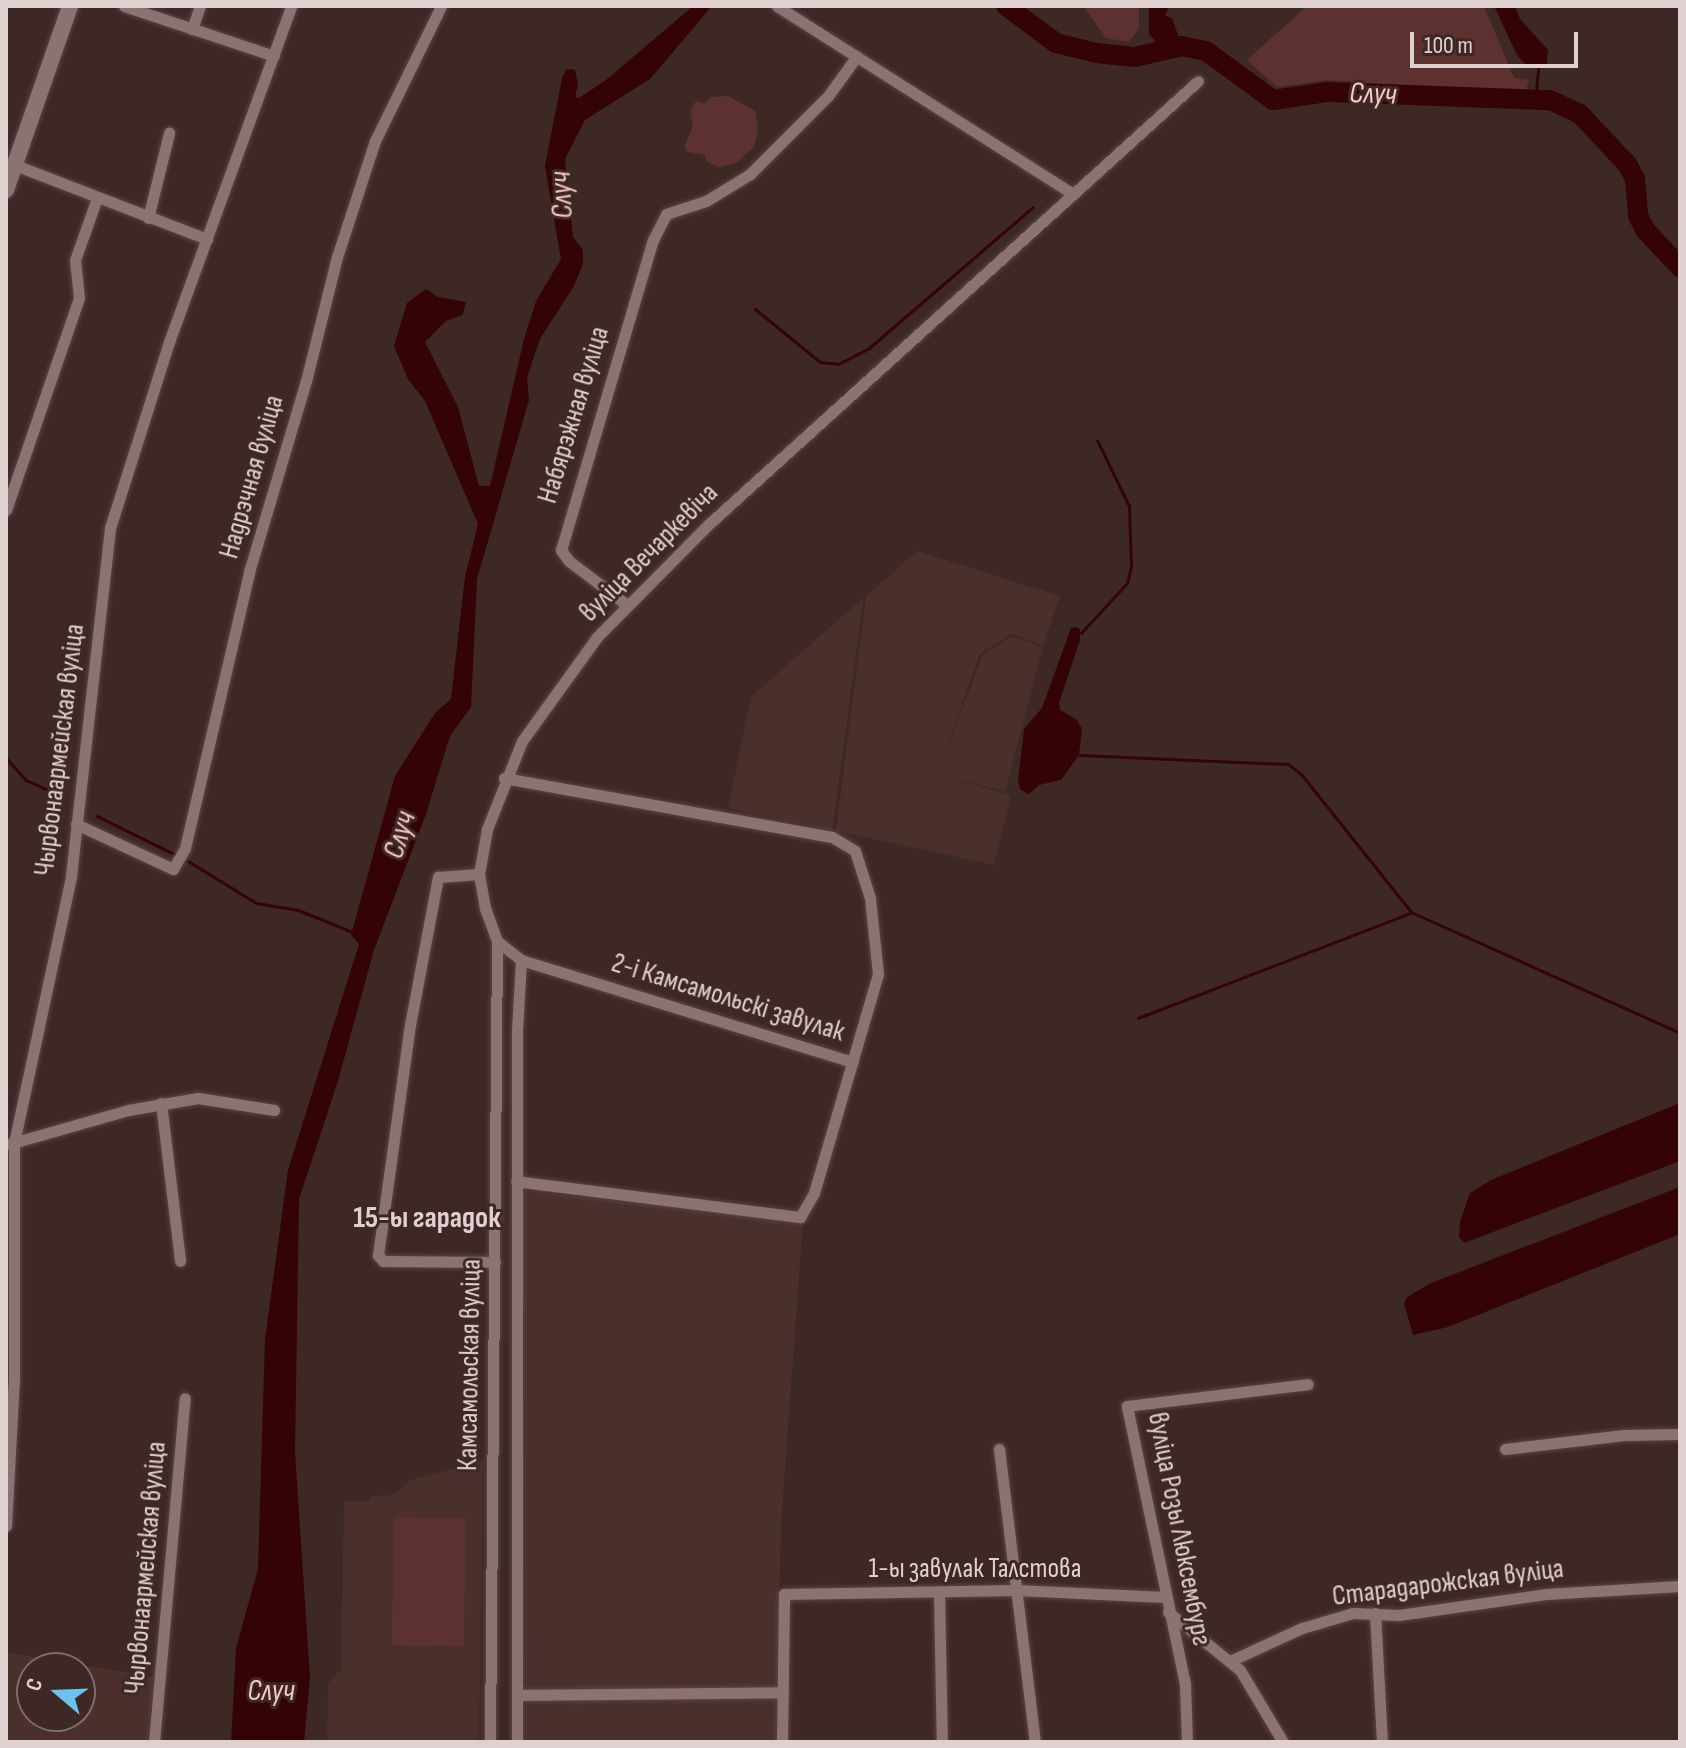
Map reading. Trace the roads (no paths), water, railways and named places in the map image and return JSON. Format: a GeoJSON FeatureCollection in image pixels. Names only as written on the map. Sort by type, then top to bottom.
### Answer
{"type":"FeatureCollection","features":[{"type":"Feature","properties":{"kind":"main road"},"geometry":{"type":"LineString","coordinates":[[6,190],[70,6]]}},
{"type":"Feature","properties":{"kind":"street"},"geometry":{"type":"LineString","coordinates":[[124,6],[274,56]]}},
{"type":"Feature","properties":{"kind":"street"},"geometry":{"type":"LineString","coordinates":[[192,29],[200,6]]}},
{"type":"Feature","properties":{"kind":"street","name":"Чырвонаармейская вуліца"},"geometry":{"type":"LineString","coordinates":[[6,1526],[14,1378],[10,1144],[71,876],[115,503],[291,6]]}},
{"type":"Feature","properties":{"kind":"street","name":"Надрэчная вуліца"},"geometry":{"type":"LineString","coordinates":[[76,824],[173,869],[185,848],[249,572],[306,381],[337,257],[375,141],[441,6]]}},
{"type":"Feature","properties":{"kind":"street"},"geometry":{"type":"LineString","coordinates":[[777,6],[1073,194],[1198,81]]}},
{"type":"Feature","properties":{"kind":"street","name":"Набярэжная вуліца"},"geometry":{"type":"LineString","coordinates":[[627,605],[569,561],[561,550],[639,281],[666,214],[706,201],[750,174],[828,96],[857,56]]}},
{"type":"Feature","properties":{"kind":"street"},"geometry":{"type":"LineString","coordinates":[[148,218],[169,133]]}},
{"type":"Feature","properties":{"kind":"street"},"geometry":{"type":"LineString","coordinates":[[15,165],[207,239]]}},
{"type":"Feature","properties":{"kind":"street","name":"вуліца Вечаркевіча"},"geometry":{"type":"LineString","coordinates":[[479,874],[487,829],[504,778],[522,741],[566,676],[627,605],[710,523],[1073,194]]}},
{"type":"Feature","properties":{"kind":"street"},"geometry":{"type":"LineString","coordinates":[[6,510],[79,298],[75,260],[97,198]]}},
{"type":"Feature","properties":{"kind":"street","name":"2-і Камсамольскі завулак"},"geometry":{"type":"LineString","coordinates":[[497,941],[521,960],[853,1062],[878,974],[870,898],[855,851],[832,837],[504,778]]}},
{"type":"Feature","properties":{"kind":"street"},"geometry":{"type":"LineString","coordinates":[[495,1262],[383,1261],[378,1255],[410,1025],[438,877],[479,874],[485,908],[497,941]]}},
{"type":"Feature","properties":{"kind":"street","name":"Камсамольская вуліца"},"geometry":{"type":"LineString","coordinates":[[490,1742],[497,941]]}},
{"type":"Feature","properties":{"kind":"street","name":"Камсамольская вуліца"},"geometry":{"type":"LineString","coordinates":[[517,1742],[516,1181],[521,960]]}},
{"type":"Feature","properties":{"kind":"street"},"geometry":{"type":"LineString","coordinates":[[516,1181],[800,1217],[814,1193],[853,1062]]}},
{"type":"Feature","properties":{"kind":"street"},"geometry":{"type":"LineString","coordinates":[[10,1144],[161,1103],[222,1099],[274,1110]]}},
{"type":"Feature","properties":{"kind":"street"},"geometry":{"type":"LineString","coordinates":[[161,1103],[180,1261]]}},
{"type":"Feature","properties":{"kind":"street","name":"вуліца Розы Люксембург"},"geometry":{"type":"LineString","coordinates":[[1187,1742],[1185,1684],[1127,1406],[1308,1384]]}},
{"type":"Feature","properties":{"kind":"street","name":"Чырвонаармейская вуліца"},"geometry":{"type":"LineString","coordinates":[[154,1742],[185,1398]]}},
{"type":"Feature","properties":{"kind":"street"},"geometry":{"type":"LineString","coordinates":[[1505,1449],[1624,1435],[1680,1434]]}},
{"type":"Feature","properties":{"kind":"street"},"geometry":{"type":"LineString","coordinates":[[999,1449],[1035,1742]]}},
{"type":"Feature","properties":{"kind":"street","name":"Старадарожская вуліца"},"geometry":{"type":"LineString","coordinates":[[1230,1661],[1302,1628],[1353,1613],[1399,1615],[1546,1594],[1680,1586]]}},
{"type":"Feature","properties":{"kind":"street","name":"1-ы завулак Талстова"},"geometry":{"type":"LineString","coordinates":[[783,1692],[784,1594],[1016,1590],[1165,1597]]}},
{"type":"Feature","properties":{"kind":"street"},"geometry":{"type":"LineString","coordinates":[[939,1592],[942,1742]]}},
{"type":"Feature","properties":{"kind":"street"},"geometry":{"type":"LineString","coordinates":[[1168,1612],[1240,1670],[1283,1742]]}},
{"type":"Feature","properties":{"kind":"street"},"geometry":{"type":"LineString","coordinates":[[1375,1613],[1382,1742]]}},
{"type":"Feature","properties":{"kind":"street"},"geometry":{"type":"LineString","coordinates":[[517,1695],[783,1692],[782,1742]]}},
{"type":"Feature","properties":{"kind":"water","name":"Случ"},"geometry":{"type":"Polygon","coordinates":[[[693,6],[712,6],[650,79],[585,120],[565,159],[573,237],[583,250],[583,264],[574,286],[540,339],[527,377],[529,400],[477,579],[471,707],[450,736],[426,814],[374,950],[338,1081],[299,1199],[295,1452],[310,1677],[304,1742],[231,1742],[236,1648],[258,1569],[265,1339],[288,1170],[359,944],[351,935],[395,776],[435,713],[451,699],[465,577],[478,524],[425,401],[408,379],[394,346],[407,303],[426,289],[438,297],[466,302],[463,315],[446,321],[425,342],[458,407],[479,486],[490,486],[524,339],[536,301],[561,259],[545,166],[562,78],[567,69],[575,70],[578,85],[575,97],[579,98],[606,80],[693,6]]]}},
{"type":"Feature","properties":{"kind":"water"},"geometry":{"type":"Polygon","coordinates":[[[1149,6],[1193,6],[1168,8],[1165,16],[1172,18],[1182,46],[1163,50],[1149,34],[1149,6]]]}},
{"type":"Feature","properties":{"kind":"water"},"geometry":{"type":"Polygon","coordinates":[[[1494,6],[1515,6],[1520,19],[1548,50],[1546,68],[1527,66],[1517,55],[1494,6]]]}},
{"type":"Feature","properties":{"kind":"water"},"geometry":{"type":"Polygon","coordinates":[[[1071,628],[1080,629],[1080,640],[1059,703],[1060,710],[1077,720],[1082,729],[1079,755],[1061,780],[1039,785],[1029,794],[1020,789],[1018,780],[1024,729],[1042,708],[1071,628]]]}},
{"type":"Feature","properties":{"kind":"water"},"geometry":{"type":"Polygon","coordinates":[[[1680,1103],[1680,1161],[1464,1243],[1459,1237],[1460,1222],[1470,1193],[1491,1180],[1680,1103]]]}},
{"type":"Feature","properties":{"kind":"water"},"geometry":{"type":"Polygon","coordinates":[[[1680,1187],[1680,1234],[1448,1327],[1413,1335],[1404,1303],[1407,1297],[1431,1283],[1680,1187]]]}},
{"type":"Feature","properties":{"kind":"waterway","name":"Случ"},"geometry":{"type":"LineString","coordinates":[[1006,6],[1056,43],[1096,53],[1135,57],[1182,46],[1206,51],[1273,100],[1328,92],[1550,100],[1580,114],[1627,164],[1635,179],[1638,216],[1646,231],[1680,267]]}},
{"type":"Feature","properties":{"kind":"waterway"},"geometry":{"type":"LineString","coordinates":[[1535,100],[1538,69]]}},
{"type":"Feature","properties":{"kind":"waterway"},"geometry":{"type":"LineString","coordinates":[[755,309],[820,362],[838,364],[869,348],[1033,207]]}},
{"type":"Feature","properties":{"kind":"waterway"},"geometry":{"type":"LineString","coordinates":[[1081,633],[1127,583],[1131,567],[1129,506],[1097,440]]}},
{"type":"Feature","properties":{"kind":"waterway"},"geometry":{"type":"LineString","coordinates":[[1079,755],[1288,764],[1301,774],[1411,912],[1680,1033]]}},
{"type":"Feature","properties":{"kind":"waterway"},"geometry":{"type":"LineString","coordinates":[[6,758],[26,780],[63,797]]}},
{"type":"Feature","properties":{"kind":"waterway"},"geometry":{"type":"LineString","coordinates":[[97,816],[174,854]]}},
{"type":"Feature","properties":{"kind":"waterway"},"geometry":{"type":"LineString","coordinates":[[188,861],[256,903],[298,910],[355,933]]}},
{"type":"Feature","properties":{"kind":"waterway"},"geometry":{"type":"LineString","coordinates":[[1138,1018],[1410,913]]}},
{"type":"Feature","properties":{"kind":"district","name":"15-ы гарадок"},"geometry":{"type":"Point","coordinates":[427,1218]}}]}
